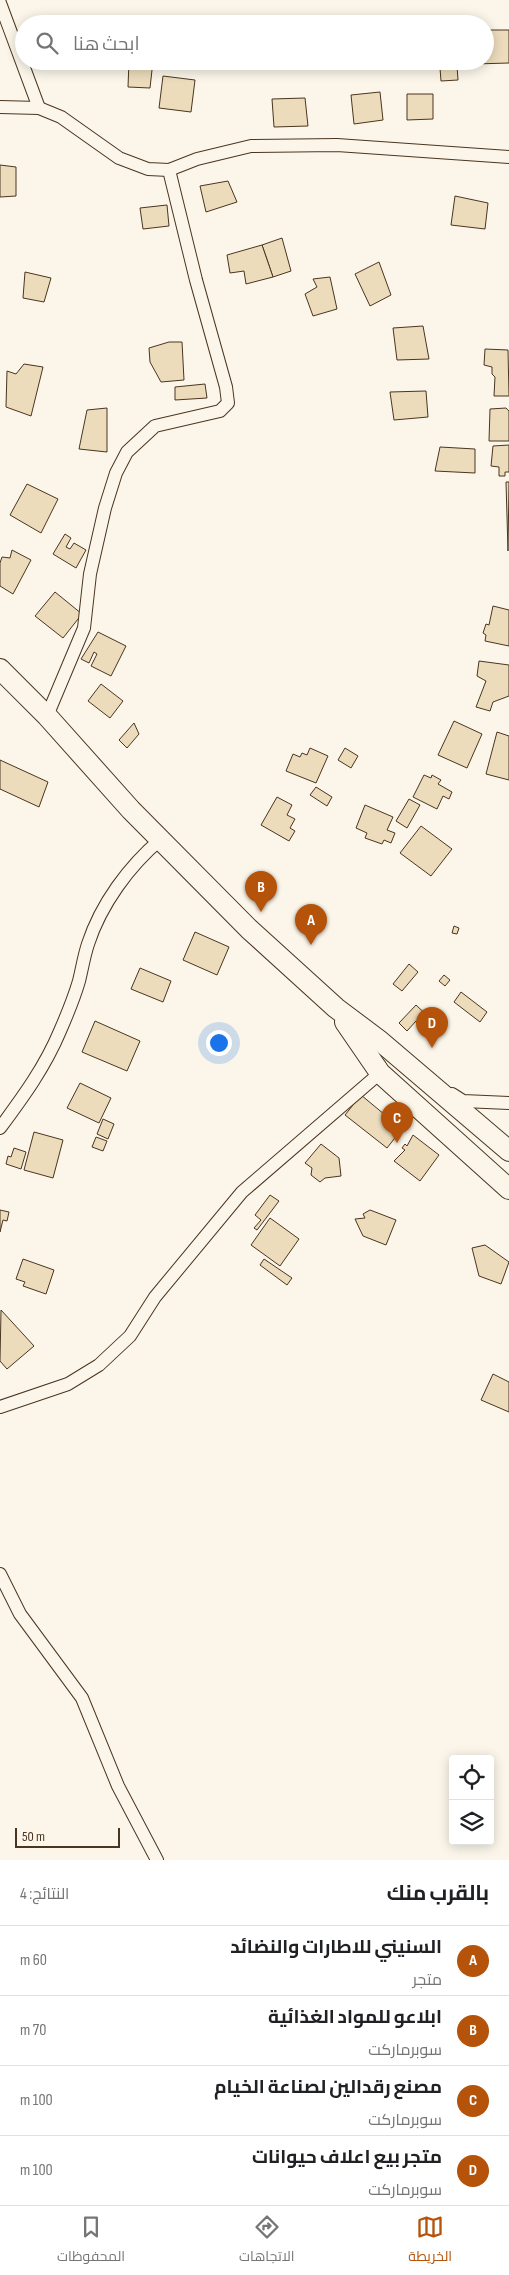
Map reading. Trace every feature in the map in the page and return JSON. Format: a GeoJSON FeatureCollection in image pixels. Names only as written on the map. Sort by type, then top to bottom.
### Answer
{"type":"FeatureCollection","features":[{"type":"Feature","properties":{"kind":"main road"},"geometry":{"type":"LineString","coordinates":[[0,668],[47,716],[131,810],[249,929],[336,1008],[380,1041],[509,1151]]}},
{"type":"Feature","properties":{"kind":"main road"},"geometry":{"type":"LineString","coordinates":[[336,1008],[380,1073],[509,1189]]}},
{"type":"Feature","properties":{"kind":"street"},"geometry":{"type":"LineString","coordinates":[[0,3],[15,43]]}},
{"type":"Feature","properties":{"kind":"street"},"geometry":{"type":"LineString","coordinates":[[25,70],[39,108]]}},
{"type":"Feature","properties":{"kind":"street"},"geometry":{"type":"LineString","coordinates":[[0,107],[39,108],[61,117],[119,158],[148,169],[169,170],[197,159],[251,146],[337,145],[509,157]]}},
{"type":"Feature","properties":{"kind":"street"},"geometry":{"type":"LineString","coordinates":[[47,716],[84,628],[90,574],[105,508],[116,473],[127,452],[154,426],[220,412],[228,403],[226,387],[196,280],[169,170]]}},
{"type":"Feature","properties":{"kind":"street"},"geometry":{"type":"LineString","coordinates":[[0,1128],[34,1082],[60,1033],[79,982],[88,943],[103,913],[121,882],[144,853],[161,839]]}},
{"type":"Feature","properties":{"kind":"street"},"geometry":{"type":"LineString","coordinates":[[0,1407],[68,1384],[99,1365],[130,1336],[155,1297],[242,1192],[380,1073],[380,1041]]}},
{"type":"Feature","properties":{"kind":"street"},"geometry":{"type":"LineString","coordinates":[[396,1056],[463,1101],[509,1103]]}},
{"type":"Feature","properties":{"kind":"street"},"geometry":{"type":"LineString","coordinates":[[0,1597],[2,1578]]}},
{"type":"Feature","properties":{"kind":"street"},"geometry":{"type":"LineString","coordinates":[[2,1578],[20,1614],[82,1698],[118,1786],[157,1860]]}},
{"type":"Feature","properties":{"kind":"building"},"geometry":{"type":"Polygon","coordinates":[[[494,30],[509,30],[509,63],[494,63],[494,30]]]}},
{"type":"Feature","properties":{"kind":"building"},"geometry":{"type":"Polygon","coordinates":[[[129,70],[152,70],[150,88],[128,87],[129,70]]]}},
{"type":"Feature","properties":{"kind":"building"},"geometry":{"type":"Polygon","coordinates":[[[440,70],[457,70],[458,80],[441,81],[440,70]]]}},
{"type":"Feature","properties":{"kind":"building"},"geometry":{"type":"Polygon","coordinates":[[[163,76],[195,80],[191,112],[159,108],[163,76]]]}},
{"type":"Feature","properties":{"kind":"building"},"geometry":{"type":"Polygon","coordinates":[[[380,92],[383,120],[354,124],[351,95],[380,92]]]}},
{"type":"Feature","properties":{"kind":"building"},"geometry":{"type":"Polygon","coordinates":[[[407,94],[433,94],[433,119],[407,120],[407,94]]]}},
{"type":"Feature","properties":{"kind":"building"},"geometry":{"type":"Polygon","coordinates":[[[305,98],[308,126],[274,127],[272,99],[305,98]]]}},
{"type":"Feature","properties":{"kind":"building"},"geometry":{"type":"Polygon","coordinates":[[[0,165],[16,167],[16,196],[0,197],[0,165]]]}},
{"type":"Feature","properties":{"kind":"building"},"geometry":{"type":"Polygon","coordinates":[[[228,181],[237,202],[206,212],[200,186],[228,181]]]}},
{"type":"Feature","properties":{"kind":"building"},"geometry":{"type":"Polygon","coordinates":[[[455,196],[488,203],[485,229],[451,225],[455,196]]]}},
{"type":"Feature","properties":{"kind":"building"},"geometry":{"type":"Polygon","coordinates":[[[167,205],[169,226],[143,229],[140,208],[167,205]]]}},
{"type":"Feature","properties":{"kind":"building"},"geometry":{"type":"Polygon","coordinates":[[[282,238],[291,271],[273,277],[262,245],[282,238]]]}},
{"type":"Feature","properties":{"kind":"building"},"geometry":{"type":"Polygon","coordinates":[[[262,245],[273,277],[246,284],[244,271],[230,273],[227,255],[262,245]]]}},
{"type":"Feature","properties":{"kind":"building"},"geometry":{"type":"Polygon","coordinates":[[[379,262],[391,295],[370,306],[355,274],[379,262]]]}},
{"type":"Feature","properties":{"kind":"building"},"geometry":{"type":"Polygon","coordinates":[[[25,272],[51,278],[44,302],[23,298],[25,272]]]}},
{"type":"Feature","properties":{"kind":"building"},"geometry":{"type":"Polygon","coordinates":[[[330,277],[337,309],[313,316],[305,294],[317,287],[313,279],[330,277]]]}},
{"type":"Feature","properties":{"kind":"building"},"geometry":{"type":"Polygon","coordinates":[[[423,326],[429,359],[397,360],[393,328],[423,326]]]}},
{"type":"Feature","properties":{"kind":"building"},"geometry":{"type":"Polygon","coordinates":[[[169,342],[182,342],[184,380],[161,382],[150,362],[149,348],[169,342]]]}},
{"type":"Feature","properties":{"kind":"building"},"geometry":{"type":"Polygon","coordinates":[[[485,349],[508,350],[509,396],[494,396],[495,377],[492,374],[492,367],[484,365],[485,349]]]}},
{"type":"Feature","properties":{"kind":"building"},"geometry":{"type":"Polygon","coordinates":[[[24,364],[43,367],[31,416],[6,407],[7,371],[16,374],[24,364]]]}},
{"type":"Feature","properties":{"kind":"building"},"geometry":{"type":"Polygon","coordinates":[[[205,384],[207,398],[175,400],[175,387],[205,384]]]}},
{"type":"Feature","properties":{"kind":"building"},"geometry":{"type":"Polygon","coordinates":[[[426,391],[428,417],[394,420],[390,392],[426,391]]]}},
{"type":"Feature","properties":{"kind":"building"},"geometry":{"type":"Polygon","coordinates":[[[107,408],[107,452],[79,449],[87,410],[107,408]]]}},
{"type":"Feature","properties":{"kind":"building"},"geometry":{"type":"Polygon","coordinates":[[[506,408],[509,411],[509,441],[489,441],[490,409],[506,408]]]}},
{"type":"Feature","properties":{"kind":"building"},"geometry":{"type":"Polygon","coordinates":[[[509,445],[509,472],[505,472],[505,476],[499,476],[499,467],[491,466],[493,446],[509,445]]]}},
{"type":"Feature","properties":{"kind":"building"},"geometry":{"type":"Polygon","coordinates":[[[440,447],[475,449],[475,473],[435,471],[440,447]]]}},
{"type":"Feature","properties":{"kind":"building"},"geometry":{"type":"Polygon","coordinates":[[[506,482],[509,482],[508,551],[506,482]]]}},
{"type":"Feature","properties":{"kind":"building"},"geometry":{"type":"Polygon","coordinates":[[[27,484],[58,499],[41,533],[10,515],[27,484]]]}},
{"type":"Feature","properties":{"kind":"building"},"geometry":{"type":"Polygon","coordinates":[[[65,534],[71,538],[66,547],[70,549],[74,543],[86,550],[76,568],[53,554],[65,534]]]}},
{"type":"Feature","properties":{"kind":"building"},"geometry":{"type":"Polygon","coordinates":[[[12,550],[31,560],[13,594],[0,586],[0,563],[2,557],[10,558],[12,550]]]}},
{"type":"Feature","properties":{"kind":"building"},"geometry":{"type":"Polygon","coordinates":[[[55,592],[82,614],[63,638],[35,616],[55,592]]]}},
{"type":"Feature","properties":{"kind":"building"},"geometry":{"type":"Polygon","coordinates":[[[493,606],[509,610],[509,646],[485,641],[486,635],[483,633],[486,624],[489,625],[493,606]]]}},
{"type":"Feature","properties":{"kind":"building"},"geometry":{"type":"Polygon","coordinates":[[[98,632],[126,646],[111,676],[91,666],[97,654],[94,652],[89,663],[81,659],[98,632]]]}},
{"type":"Feature","properties":{"kind":"building"},"geometry":{"type":"Polygon","coordinates":[[[479,661],[509,665],[509,696],[493,702],[490,711],[476,707],[486,681],[477,676],[479,661]]]}},
{"type":"Feature","properties":{"kind":"building"},"geometry":{"type":"Polygon","coordinates":[[[101,684],[123,701],[110,718],[88,701],[101,684]]]}},
{"type":"Feature","properties":{"kind":"building"},"geometry":{"type":"Polygon","coordinates":[[[454,721],[482,734],[467,768],[438,755],[454,721]]]}},
{"type":"Feature","properties":{"kind":"building"},"geometry":{"type":"Polygon","coordinates":[[[134,723],[139,734],[127,748],[119,740],[134,723]]]}},
{"type":"Feature","properties":{"kind":"building"},"geometry":{"type":"Polygon","coordinates":[[[497,732],[509,736],[509,780],[486,774],[497,732]]]}},
{"type":"Feature","properties":{"kind":"building"},"geometry":{"type":"Polygon","coordinates":[[[310,748],[328,756],[316,783],[286,771],[293,754],[300,757],[302,753],[307,755],[310,748]]]}},
{"type":"Feature","properties":{"kind":"building"},"geometry":{"type":"Polygon","coordinates":[[[345,748],[358,756],[351,768],[338,760],[345,748]]]}},
{"type":"Feature","properties":{"kind":"building"},"geometry":{"type":"Polygon","coordinates":[[[0,760],[48,782],[39,807],[0,789],[0,760]]]}},
{"type":"Feature","properties":{"kind":"building"},"geometry":{"type":"Polygon","coordinates":[[[424,775],[431,778],[432,775],[441,780],[438,784],[452,792],[449,799],[443,796],[437,809],[413,797],[424,775]]]}},
{"type":"Feature","properties":{"kind":"building"},"geometry":{"type":"Polygon","coordinates":[[[316,787],[332,797],[327,806],[310,795],[316,787]]]}},
{"type":"Feature","properties":{"kind":"building"},"geometry":{"type":"Polygon","coordinates":[[[277,797],[292,805],[287,815],[295,819],[290,828],[295,831],[289,841],[261,825],[277,797]]]}},
{"type":"Feature","properties":{"kind":"building"},"geometry":{"type":"Polygon","coordinates":[[[409,799],[420,805],[407,828],[396,821],[409,799]]]}},
{"type":"Feature","properties":{"kind":"building"},"geometry":{"type":"Polygon","coordinates":[[[365,805],[393,817],[387,830],[395,833],[391,843],[384,840],[382,844],[365,838],[367,833],[356,828],[365,805]]]}},
{"type":"Feature","properties":{"kind":"building"},"geometry":{"type":"Polygon","coordinates":[[[421,826],[452,849],[431,876],[400,853],[421,826]]]}},
{"type":"Feature","properties":{"kind":"building"},"geometry":{"type":"Polygon","coordinates":[[[454,926],[459,928],[457,934],[452,933],[454,926]]]}},
{"type":"Feature","properties":{"kind":"building"},"geometry":{"type":"Polygon","coordinates":[[[195,932],[229,947],[217,975],[183,960],[195,932]]]}},
{"type":"Feature","properties":{"kind":"building"},"geometry":{"type":"Polygon","coordinates":[[[409,964],[418,972],[402,991],[393,984],[409,964]]]}},
{"type":"Feature","properties":{"kind":"building"},"geometry":{"type":"Polygon","coordinates":[[[140,968],[171,981],[163,1002],[131,989],[140,968]]]}},
{"type":"Feature","properties":{"kind":"building"},"geometry":{"type":"Polygon","coordinates":[[[444,975],[450,980],[445,986],[439,981],[444,975]]]}},
{"type":"Feature","properties":{"kind":"building"},"geometry":{"type":"Polygon","coordinates":[[[461,992],[487,1012],[480,1022],[454,1002],[461,992]]]}},
{"type":"Feature","properties":{"kind":"building"},"geometry":{"type":"Polygon","coordinates":[[[416,1005],[432,1020],[424,1029],[416,1021],[407,1031],[399,1023],[416,1005]]]}},
{"type":"Feature","properties":{"kind":"building"},"geometry":{"type":"Polygon","coordinates":[[[95,1021],[140,1041],[127,1071],[82,1052],[95,1021]]]}},
{"type":"Feature","properties":{"kind":"building"},"geometry":{"type":"Polygon","coordinates":[[[80,1083],[111,1098],[99,1123],[67,1108],[80,1083]]]}},
{"type":"Feature","properties":{"kind":"building"},"geometry":{"type":"Polygon","coordinates":[[[361,1095],[402,1129],[387,1148],[345,1115],[361,1095]]]}},
{"type":"Feature","properties":{"kind":"building"},"geometry":{"type":"Polygon","coordinates":[[[103,1119],[114,1124],[108,1139],[97,1134],[103,1119]]]}},
{"type":"Feature","properties":{"kind":"building"},"geometry":{"type":"Polygon","coordinates":[[[34,1132],[63,1140],[53,1178],[24,1170],[34,1132]]]}},
{"type":"Feature","properties":{"kind":"building"},"geometry":{"type":"Polygon","coordinates":[[[413,1135],[439,1155],[420,1181],[394,1161],[405,1150],[402,1148],[405,1144],[407,1146],[413,1135]]]}},
{"type":"Feature","properties":{"kind":"building"},"geometry":{"type":"Polygon","coordinates":[[[96,1137],[107,1141],[103,1151],[92,1147],[96,1137]]]}},
{"type":"Feature","properties":{"kind":"building"},"geometry":{"type":"Polygon","coordinates":[[[321,1144],[339,1158],[341,1176],[325,1178],[320,1182],[311,1175],[312,1168],[305,1163],[321,1144]]]}},
{"type":"Feature","properties":{"kind":"building"},"geometry":{"type":"Polygon","coordinates":[[[14,1148],[26,1152],[21,1169],[6,1164],[8,1156],[11,1157],[14,1148]]]}},
{"type":"Feature","properties":{"kind":"building"},"geometry":{"type":"Polygon","coordinates":[[[270,1195],[279,1201],[257,1230],[254,1228],[261,1220],[255,1215],[270,1195]]]}},
{"type":"Feature","properties":{"kind":"building"},"geometry":{"type":"Polygon","coordinates":[[[0,1210],[9,1212],[7,1221],[3,1220],[0,1232],[0,1210]]]}},
{"type":"Feature","properties":{"kind":"building"},"geometry":{"type":"Polygon","coordinates":[[[370,1210],[396,1220],[386,1245],[363,1236],[355,1219],[365,1218],[363,1214],[370,1210]]]}},
{"type":"Feature","properties":{"kind":"building"},"geometry":{"type":"Polygon","coordinates":[[[270,1218],[299,1239],[280,1266],[251,1245],[270,1218]]]}},
{"type":"Feature","properties":{"kind":"building"},"geometry":{"type":"Polygon","coordinates":[[[485,1245],[509,1262],[501,1284],[479,1276],[472,1248],[485,1245]]]}},
{"type":"Feature","properties":{"kind":"building"},"geometry":{"type":"Polygon","coordinates":[[[23,1259],[54,1270],[46,1294],[23,1286],[25,1282],[16,1279],[23,1259]]]}},
{"type":"Feature","properties":{"kind":"building"},"geometry":{"type":"Polygon","coordinates":[[[264,1259],[292,1278],[287,1285],[260,1265],[264,1259]]]}},
{"type":"Feature","properties":{"kind":"building"},"geometry":{"type":"Polygon","coordinates":[[[1,1310],[34,1346],[7,1369],[0,1361],[1,1310]]]}},
{"type":"Feature","properties":{"kind":"building"},"geometry":{"type":"Polygon","coordinates":[[[493,1374],[509,1382],[509,1412],[481,1400],[493,1374]]]}},
{"type":"Feature","properties":{"kind":"place","name":"ابلاعو للمواد الغذائية"},"geometry":{"type":"Point","coordinates":[261,912]}},
{"type":"Feature","properties":{"kind":"place","name":"السنيني للاطارات والنضائد"},"geometry":{"type":"Point","coordinates":[311,945]}},
{"type":"Feature","properties":{"kind":"place","name":"متجر بيع اعلاف حيوانات"},"geometry":{"type":"Point","coordinates":[432,1048]}},
{"type":"Feature","properties":{"kind":"place","name":"مصنع رقدالين لصناعة الخيام"},"geometry":{"type":"Point","coordinates":[397,1143]}}]}
